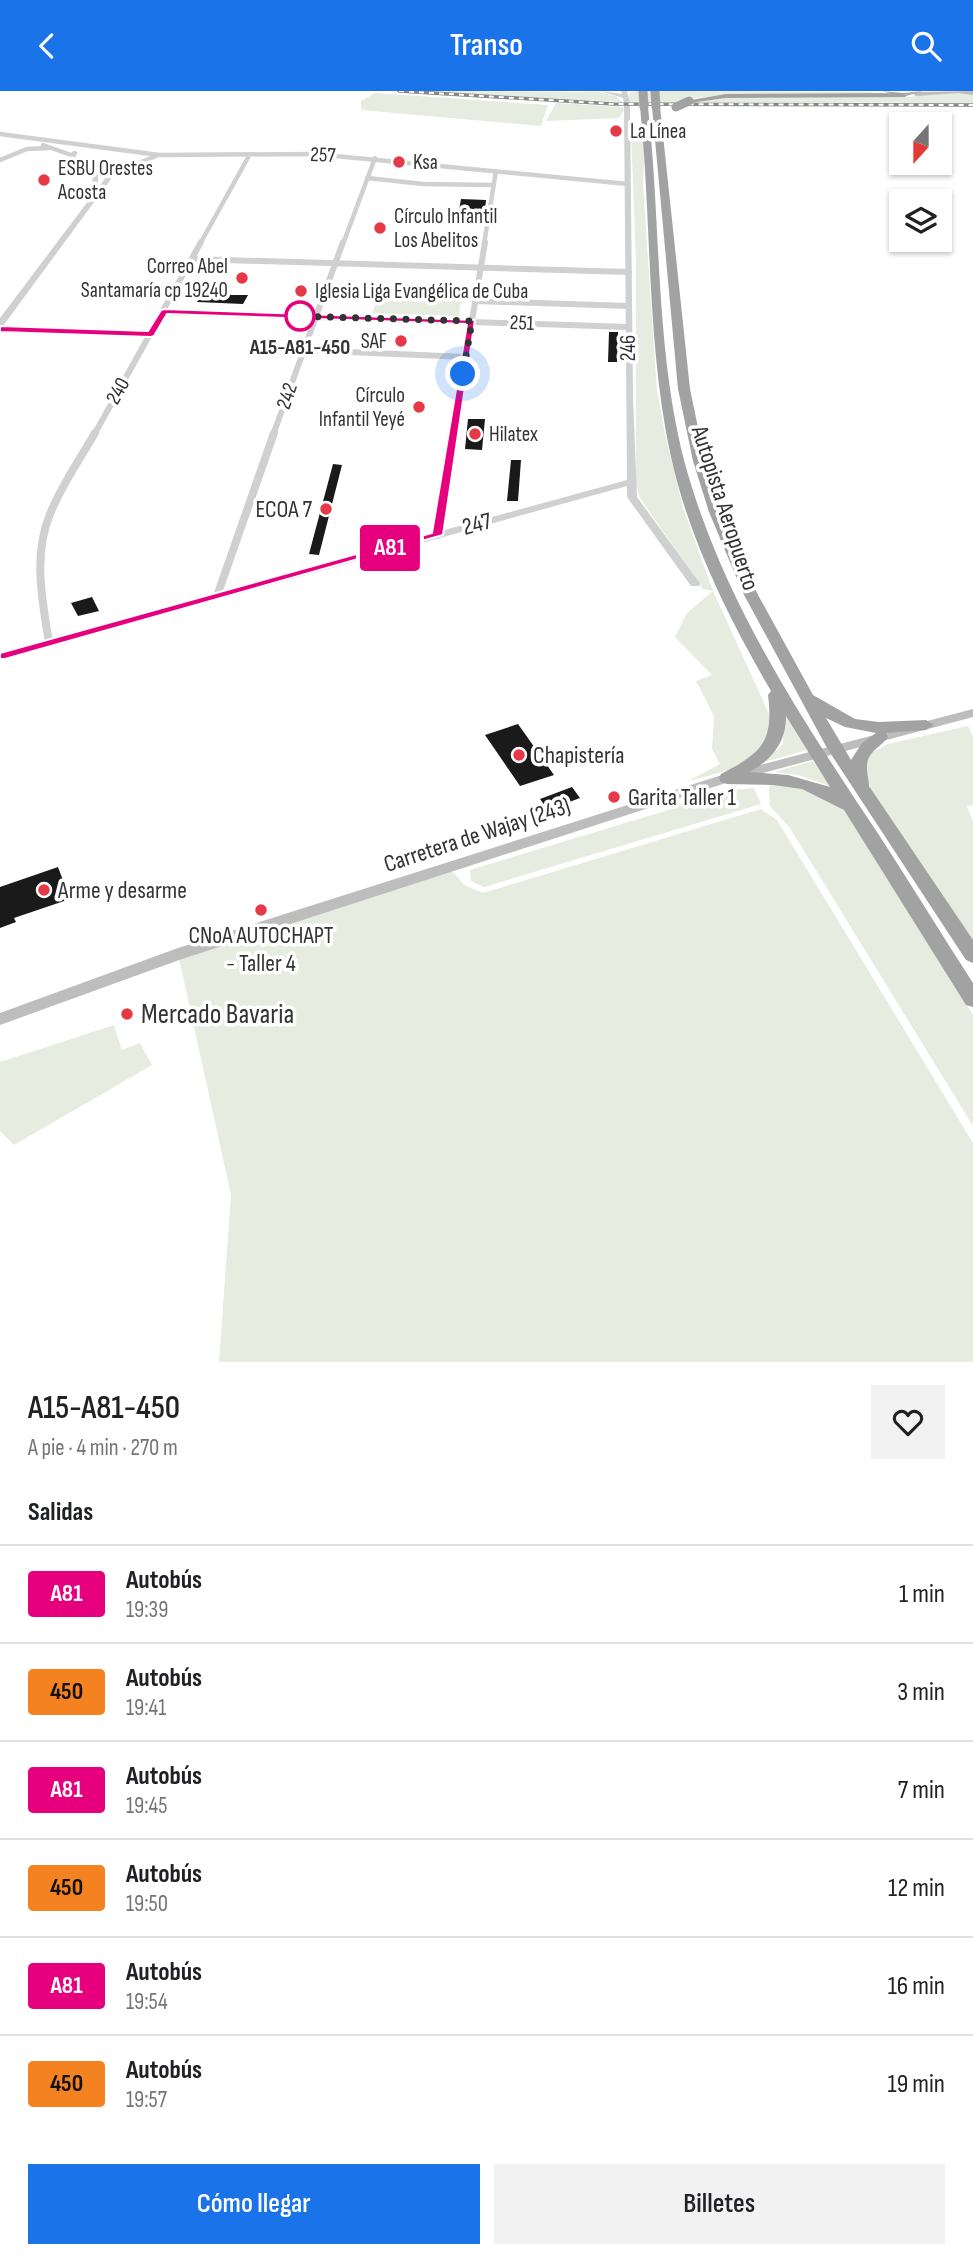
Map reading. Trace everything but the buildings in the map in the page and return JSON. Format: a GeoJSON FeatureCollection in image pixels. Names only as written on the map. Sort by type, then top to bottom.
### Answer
{"type":"FeatureCollection","features":[{"type":"Feature","properties":{"kind":"highway","name":"Autopista Aeropuerto"},"geometry":{"type":"LineString","coordinates":[[643,91],[659,132],[665,174],[684,389],[699,461],[715,512],[750,593],[800,688],[866,796],[973,955]]}},
{"type":"Feature","properties":{"kind":"highway","name":"Autopista Aeropuerto"},"geometry":{"type":"LineString","coordinates":[[655,91],[650,107],[662,362],[679,461],[715,567],[733,611],[774,686],[973,999]]}},
{"type":"Feature","properties":{"kind":"highway"},"geometry":{"type":"LineString","coordinates":[[659,132],[666,114],[690,101],[726,96],[903,95]]}},
{"type":"Feature","properties":{"kind":"highway"},"geometry":{"type":"LineString","coordinates":[[727,778],[759,761],[772,747],[780,727],[774,686]]}},
{"type":"Feature","properties":{"kind":"highway"},"geometry":{"type":"LineString","coordinates":[[800,688],[828,713],[854,725],[892,730],[926,725]]}},
{"type":"Feature","properties":{"kind":"highway"},"geometry":{"type":"LineString","coordinates":[[866,796],[857,769],[859,758],[863,750],[880,737]]}},
{"type":"Feature","properties":{"kind":"highway"},"geometry":{"type":"LineString","coordinates":[[727,778],[802,782],[835,796],[857,815]]}},
{"type":"Feature","properties":{"kind":"main road"},"geometry":{"type":"LineString","coordinates":[[874,91],[903,95],[918,92],[957,92]]}},
{"type":"Feature","properties":{"kind":"main road"},"geometry":{"type":"LineString","coordinates":[[947,91],[973,93]]}},
{"type":"Feature","properties":{"kind":"main road","name":"Carretera de Wajay (243)"},"geometry":{"type":"LineString","coordinates":[[0,1019],[178,954],[727,778],[973,713]]}},
{"type":"Feature","properties":{"kind":"street"},"geometry":{"type":"LineString","coordinates":[[604,91],[625,94]]}},
{"type":"Feature","properties":{"kind":"street","name":"246"},"geometry":{"type":"LineString","coordinates":[[625,94],[632,497],[695,585]]}},
{"type":"Feature","properties":{"kind":"street","name":"257"},"geometry":{"type":"LineString","coordinates":[[0,134],[159,155],[250,154],[375,158],[628,184]]}},
{"type":"Feature","properties":{"kind":"street","name":"257"},"geometry":{"type":"LineString","coordinates":[[18,137],[71,155],[95,174]]}},
{"type":"Feature","properties":{"kind":"street"},"geometry":{"type":"LineString","coordinates":[[0,160],[37,143]]}},
{"type":"Feature","properties":{"kind":"street"},"geometry":{"type":"LineString","coordinates":[[71,155],[86,147]]}},
{"type":"Feature","properties":{"kind":"street"},"geometry":{"type":"LineString","coordinates":[[27,149],[51,148]]}},
{"type":"Feature","properties":{"kind":"street","name":"240"},"geometry":{"type":"LineString","coordinates":[[49,642],[42,601],[40,553],[50,514],[250,154]]}},
{"type":"Feature","properties":{"kind":"street"},"geometry":{"type":"LineString","coordinates":[[151,334],[0,327],[95,185],[95,174],[112,174],[159,155]]}},
{"type":"Feature","properties":{"kind":"street","name":"242"},"geometry":{"type":"LineString","coordinates":[[217,596],[315,316],[375,158]]}},
{"type":"Feature","properties":{"kind":"street"},"geometry":{"type":"LineString","coordinates":[[437,535],[496,171]]}},
{"type":"Feature","properties":{"kind":"street"},"geometry":{"type":"LineString","coordinates":[[48,254],[112,174]]}},
{"type":"Feature","properties":{"kind":"street"},"geometry":{"type":"LineString","coordinates":[[368,178],[423,184],[494,185]]}},
{"type":"Feature","properties":{"kind":"street"},"geometry":{"type":"LineString","coordinates":[[193,260],[629,272]]}},
{"type":"Feature","properties":{"kind":"street"},"geometry":{"type":"LineString","coordinates":[[0,311],[37,269]]}},
{"type":"Feature","properties":{"kind":"street"},"geometry":{"type":"LineString","coordinates":[[475,302],[628,306]]}},
{"type":"Feature","properties":{"kind":"street","name":"251"},"geometry":{"type":"LineString","coordinates":[[164,311],[628,327]]}},
{"type":"Feature","properties":{"kind":"street"},"geometry":{"type":"LineString","coordinates":[[303,350],[466,357]]}},
{"type":"Feature","properties":{"kind":"street","name":"247"},"geometry":{"type":"LineString","coordinates":[[0,656],[631,482]]}},
{"type":"Feature","properties":{"kind":"shaded area"},"geometry":{"type":"Polygon","coordinates":[[[411,91],[599,92],[616,96],[622,102],[411,91]]]}},
{"type":"Feature","properties":{"kind":"shaded area"},"geometry":{"type":"Polygon","coordinates":[[[943,92],[973,94],[973,103],[695,102],[733,97],[909,97],[943,92]]]}},
{"type":"Feature","properties":{"kind":"shaded area"},"geometry":{"type":"Polygon","coordinates":[[[375,93],[548,105],[541,126],[361,110],[361,101],[375,93]]]}},
{"type":"Feature","properties":{"kind":"shaded area"},"geometry":{"type":"Polygon","coordinates":[[[629,93],[884,94],[727,95],[694,98],[673,105],[629,104],[629,93]]]}},
{"type":"Feature","properties":{"kind":"shaded area"},"geometry":{"type":"Polygon","coordinates":[[[556,103],[623,107],[624,110],[619,118],[546,121],[556,103]]]}},
{"type":"Feature","properties":{"kind":"shaded area"},"geometry":{"type":"Polygon","coordinates":[[[631,133],[645,133],[643,184],[657,391],[683,508],[713,591],[703,589],[640,498],[636,485],[636,260],[631,133]]]}},
{"type":"Feature","properties":{"kind":"shaded area"},"geometry":{"type":"Polygon","coordinates":[[[450,282],[462,285],[459,316],[372,313],[379,296],[400,287],[450,282]]]}},
{"type":"Feature","properties":{"kind":"shaded area"},"geometry":{"type":"Polygon","coordinates":[[[713,591],[770,716],[769,732],[764,745],[744,763],[688,781],[720,764],[712,749],[714,716],[696,681],[712,675],[675,637],[687,613],[713,591]]]}},
{"type":"Feature","properties":{"kind":"shaded area"},"geometry":{"type":"Polygon","coordinates":[[[784,713],[807,750],[764,762],[783,744],[784,713]]]}},
{"type":"Feature","properties":{"kind":"shaded area"},"geometry":{"type":"Polygon","coordinates":[[[968,726],[973,737],[973,805],[967,806],[973,821],[973,942],[871,789],[864,771],[870,754],[888,744],[968,726]]]}},
{"type":"Feature","properties":{"kind":"shaded area"},"geometry":{"type":"Polygon","coordinates":[[[813,761],[830,786],[798,775],[774,772],[813,761]]]}},
{"type":"Feature","properties":{"kind":"shaded area"},"geometry":{"type":"Polygon","coordinates":[[[772,784],[813,791],[848,813],[973,1015],[973,1126],[790,828],[770,806],[769,787],[772,784]]]}},
{"type":"Feature","properties":{"kind":"shaded area"},"geometry":{"type":"Polygon","coordinates":[[[754,788],[761,804],[484,887],[471,881],[470,870],[734,790],[754,788]]]}},
{"type":"Feature","properties":{"kind":"shaded area"},"geometry":{"type":"Polygon","coordinates":[[[761,809],[777,820],[973,1143],[973,1362],[219,1362],[231,1195],[178,954],[450,868],[464,885],[483,893],[761,809]]]}},
{"type":"Feature","properties":{"kind":"shaded area"},"geometry":{"type":"Polygon","coordinates":[[[114,1025],[122,1050],[140,1043],[152,1065],[14,1145],[0,1131],[0,1062],[114,1025]]]}},
{"type":"Feature","properties":{"kind":"railway"},"geometry":{"type":"LineString","coordinates":[[399,91],[614,104],[973,105]]}},
{"type":"Feature","properties":{"kind":"bus line","name":"A81"},"geometry":{"type":"LineString","coordinates":[[0,329],[151,334],[164,311],[472,321],[437,535],[0,656]]}},
{"type":"Feature","properties":{"kind":"place","name":"La Línea"},"geometry":{"type":"Point","coordinates":[616,131]}},
{"type":"Feature","properties":{"kind":"place","name":"Ksa"},"geometry":{"type":"Point","coordinates":[399,162]}},
{"type":"Feature","properties":{"kind":"place","name":"ESBU Orestes Acosta"},"geometry":{"type":"Point","coordinates":[44,180]}},
{"type":"Feature","properties":{"kind":"place","name":"Círculo Infantil Los Abelitos"},"geometry":{"type":"Point","coordinates":[380,228]}},
{"type":"Feature","properties":{"kind":"place","name":"Correo Abel Santamaría cp 19240"},"geometry":{"type":"Point","coordinates":[242,278]}},
{"type":"Feature","properties":{"kind":"place","name":"Iglesia Liga Evangélica de Cuba"},"geometry":{"type":"Point","coordinates":[301,291]}},
{"type":"Feature","properties":{"kind":"place","name":"A15-A81-450"},"geometry":{"type":"Point","coordinates":[300,316]}},
{"type":"Feature","properties":{"kind":"place","name":"SAF"},"geometry":{"type":"Point","coordinates":[401,341]}},
{"type":"Feature","properties":{"kind":"place","name":"Círculo Infantil Yeyé"},"geometry":{"type":"Point","coordinates":[419,407]}},
{"type":"Feature","properties":{"kind":"place","name":"Hilatex"},"geometry":{"type":"Point","coordinates":[475,434]}},
{"type":"Feature","properties":{"kind":"place","name":"ECOA 7"},"geometry":{"type":"Point","coordinates":[326,509]}},
{"type":"Feature","properties":{"kind":"place","name":"Chapistería"},"geometry":{"type":"Point","coordinates":[519,755]}},
{"type":"Feature","properties":{"kind":"place","name":"Garita Taller 1"},"geometry":{"type":"Point","coordinates":[614,797]}},
{"type":"Feature","properties":{"kind":"place","name":"Arme y desarme"},"geometry":{"type":"Point","coordinates":[44,890]}},
{"type":"Feature","properties":{"kind":"place","name":"CNoA AUTOCHAPT - Taller 4"},"geometry":{"type":"Point","coordinates":[261,910]}},
{"type":"Feature","properties":{"kind":"place","name":"Mercado Bavaria"},"geometry":{"type":"Point","coordinates":[127,1014]}},
{"type":"Feature","properties":{"kind":"route"},"geometry":{"type":"LineString","coordinates":[[300,316],[290,316],[472,321],[463,374]]}}]}
